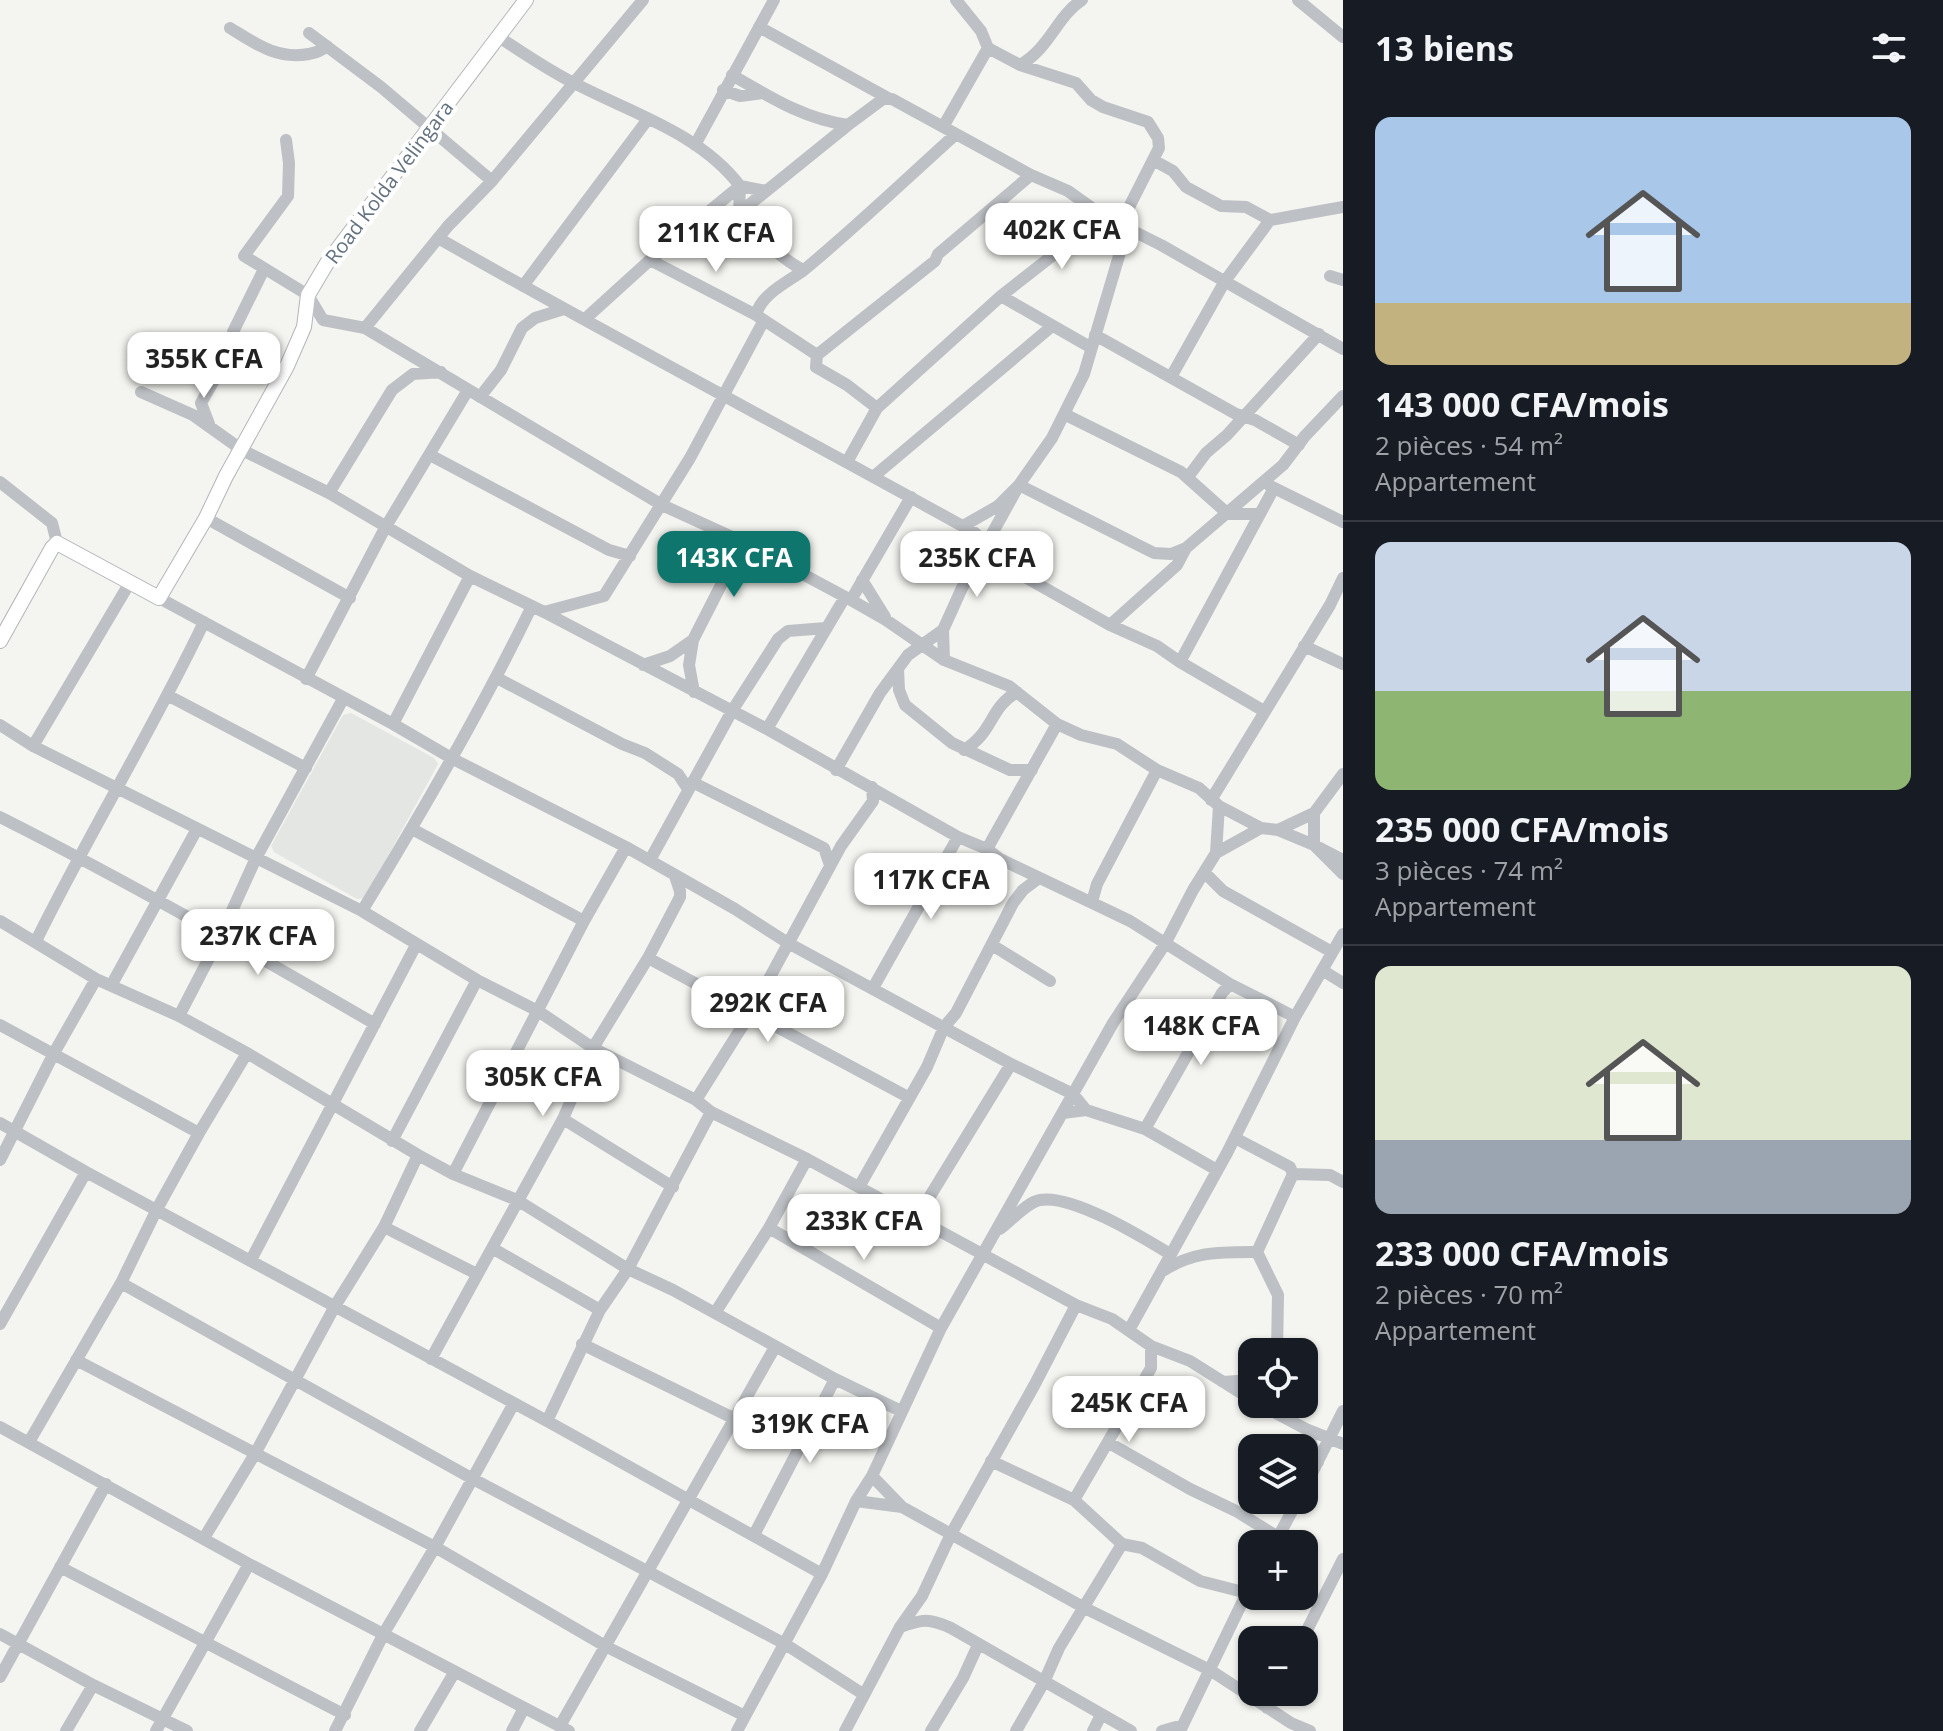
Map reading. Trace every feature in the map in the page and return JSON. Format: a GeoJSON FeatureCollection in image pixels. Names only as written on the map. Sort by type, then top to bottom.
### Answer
{"type":"FeatureCollection","features":[{"type":"Feature","properties":{"kind":"main road","name":"Road Kolda Velingara"},"geometry":{"type":"LineString","coordinates":[[159,598],[206,518],[294,350],[304,327],[308,295],[345,235],[500,38],[526,0]]}},
{"type":"Feature","properties":{"kind":"main road"},"geometry":{"type":"LineString","coordinates":[[0,641],[57,543],[159,598]]}},
{"type":"Feature","properties":{"kind":"street"},"geometry":{"type":"LineString","coordinates":[[365,328],[438,238],[492,181],[643,0]]}},
{"type":"Feature","properties":{"kind":"street"},"geometry":{"type":"LineString","coordinates":[[695,145],[774,0]]}},
{"type":"Feature","properties":{"kind":"street"},"geometry":{"type":"LineString","coordinates":[[944,660],[943,630],[981,552],[1019,485],[1052,438],[1084,374],[1124,227],[1159,148],[1158,138],[1148,122],[1103,107],[1091,100],[1076,83],[1020,65],[988,48],[981,31],[956,0]]}},
{"type":"Feature","properties":{"kind":"street"},"geometry":{"type":"LineString","coordinates":[[1020,65],[1035,56],[1073,6],[1082,0]]}},
{"type":"Feature","properties":{"kind":"street"},"geometry":{"type":"LineString","coordinates":[[1298,0],[1343,37]]}},
{"type":"Feature","properties":{"kind":"street"},"geometry":{"type":"LineString","coordinates":[[759,27],[1031,175],[1068,191],[1103,216],[1340,345]]}},
{"type":"Feature","properties":{"kind":"street"},"geometry":{"type":"LineString","coordinates":[[230,28],[267,51],[283,55],[294,57],[322,51],[327,46]]}},
{"type":"Feature","properties":{"kind":"street"},"geometry":{"type":"LineString","coordinates":[[309,33],[381,87],[492,181]]}},
{"type":"Feature","properties":{"kind":"street"},"geometry":{"type":"LineString","coordinates":[[500,38],[572,83],[695,145],[721,163],[740,186],[766,191]]}},
{"type":"Feature","properties":{"kind":"street"},"geometry":{"type":"LineString","coordinates":[[943,127],[988,48]]}},
{"type":"Feature","properties":{"kind":"street"},"geometry":{"type":"LineString","coordinates":[[732,75],[808,116],[848,125]]}},
{"type":"Feature","properties":{"kind":"street"},"geometry":{"type":"LineString","coordinates":[[723,90],[740,96],[763,93]]}},
{"type":"Feature","properties":{"kind":"street"},"geometry":{"type":"LineString","coordinates":[[739,213],[848,125],[888,98]]}},
{"type":"Feature","properties":{"kind":"street"},"geometry":{"type":"LineString","coordinates":[[523,286],[648,119]]}},
{"type":"Feature","properties":{"kind":"street"},"geometry":{"type":"LineString","coordinates":[[362,911],[538,609],[604,596],[662,505],[725,395],[760,318],[758,307],[956,134]]}},
{"type":"Feature","properties":{"kind":"street"},"geometry":{"type":"LineString","coordinates":[[286,140],[288,196],[244,256],[308,295],[323,320],[365,328],[662,505],[743,542],[848,598],[944,660],[989,677],[1017,692],[1057,724],[1081,735],[1117,744],[1157,770],[1199,788],[1215,803],[1261,828],[1278,830],[1343,860]]}},
{"type":"Feature","properties":{"kind":"street"},"geometry":{"type":"LineString","coordinates":[[1153,160],[1173,171],[1186,187],[1221,206],[1246,207],[1270,220],[1343,207]]}},
{"type":"Feature","properties":{"kind":"street"},"geometry":{"type":"LineString","coordinates":[[877,408],[816,367],[817,355],[935,261],[938,254],[1031,175]]}},
{"type":"Feature","properties":{"kind":"street"},"geometry":{"type":"LineString","coordinates":[[740,186],[739,213],[764,242],[803,270]]}},
{"type":"Feature","properties":{"kind":"street"},"geometry":{"type":"LineString","coordinates":[[585,319],[650,260],[740,186]]}},
{"type":"Feature","properties":{"kind":"street"},"geometry":{"type":"LineString","coordinates":[[847,462],[877,408],[1001,296],[1103,216]]}},
{"type":"Feature","properties":{"kind":"street"},"geometry":{"type":"LineString","coordinates":[[1171,377],[1225,281],[1270,220]]}},
{"type":"Feature","properties":{"kind":"street"},"geometry":{"type":"LineString","coordinates":[[438,238],[963,526],[981,539],[981,552]]}},
{"type":"Feature","properties":{"kind":"street"},"geometry":{"type":"LineString","coordinates":[[650,260],[760,318],[817,355]]}},
{"type":"Feature","properties":{"kind":"street"},"geometry":{"type":"LineString","coordinates":[[788,262],[792,279]]}},
{"type":"Feature","properties":{"kind":"street"},"geometry":{"type":"LineString","coordinates":[[209,424],[201,403],[234,345],[233,332],[264,269]]}},
{"type":"Feature","properties":{"kind":"street"},"geometry":{"type":"LineString","coordinates":[[1001,296],[1090,347]]}},
{"type":"Feature","properties":{"kind":"street"},"geometry":{"type":"LineString","coordinates":[[306,679],[385,528],[430,455],[474,394],[501,370],[522,328],[535,318],[564,309]]}},
{"type":"Feature","properties":{"kind":"street"},"geometry":{"type":"LineString","coordinates":[[873,477],[1051,327]]}},
{"type":"Feature","properties":{"kind":"street"},"geometry":{"type":"LineString","coordinates":[[1188,477],[1206,453],[1227,435],[1319,334]]}},
{"type":"Feature","properties":{"kind":"street"},"geometry":{"type":"LineString","coordinates":[[1095,335],[1299,445]]}},
{"type":"Feature","properties":{"kind":"street"},"geometry":{"type":"LineString","coordinates":[[329,493],[392,390],[413,374],[441,372]]}},
{"type":"Feature","properties":{"kind":"street"},"geometry":{"type":"LineString","coordinates":[[141,392],[209,424],[242,450],[329,493],[470,576],[767,729],[1000,859],[1130,921],[1230,984],[1295,1017]]}},
{"type":"Feature","properties":{"kind":"street"},"geometry":{"type":"LineString","coordinates":[[1180,662],[1260,514],[1269,485],[1299,445],[1343,396]]}},
{"type":"Feature","properties":{"kind":"street"},"geometry":{"type":"LineString","coordinates":[[1064,414],[1188,477],[1228,514],[1260,514]]}},
{"type":"Feature","properties":{"kind":"street"},"geometry":{"type":"LineString","coordinates":[[430,455],[609,550],[630,556]]}},
{"type":"Feature","properties":{"kind":"street"},"geometry":{"type":"LineString","coordinates":[[0,482],[52,523],[57,543]]}},
{"type":"Feature","properties":{"kind":"street"},"geometry":{"type":"LineString","coordinates":[[963,526],[998,506],[1019,485]]}},
{"type":"Feature","properties":{"kind":"street"},"geometry":{"type":"LineString","coordinates":[[1019,485],[1154,553],[1174,560]]}},
{"type":"Feature","properties":{"kind":"street"},"geometry":{"type":"LineString","coordinates":[[1110,625],[1186,548],[1269,485]]}},
{"type":"Feature","properties":{"kind":"street"},"geometry":{"type":"LineString","coordinates":[[1269,485],[1343,522]]}},
{"type":"Feature","properties":{"kind":"street"},"geometry":{"type":"LineString","coordinates":[[767,729],[826,628],[862,580],[911,497]]}},
{"type":"Feature","properties":{"kind":"street"},"geometry":{"type":"LineString","coordinates":[[206,518],[350,598]]}},
{"type":"Feature","properties":{"kind":"street"},"geometry":{"type":"LineString","coordinates":[[694,692],[689,665],[693,640],[743,542]]}},
{"type":"Feature","properties":{"kind":"street"},"geometry":{"type":"LineString","coordinates":[[609,550],[620,568]]}},
{"type":"Feature","properties":{"kind":"street"},"geometry":{"type":"LineString","coordinates":[[981,552],[1110,625],[1157,646],[1264,711]]}},
{"type":"Feature","properties":{"kind":"street"},"geometry":{"type":"LineString","coordinates":[[393,724],[470,576]]}},
{"type":"Feature","properties":{"kind":"street"},"geometry":{"type":"LineString","coordinates":[[737,1731],[822,1574],[941,1328],[981,1254],[1113,1023],[1165,944],[1216,853],[1215,803],[1264,711],[1330,605],[1343,578]]}},
{"type":"Feature","properties":{"kind":"street"},"geometry":{"type":"LineString","coordinates":[[862,580],[886,620]]}},
{"type":"Feature","properties":{"kind":"street"},"geometry":{"type":"LineString","coordinates":[[33,746],[129,584]]}},
{"type":"Feature","properties":{"kind":"street"},"geometry":{"type":"LineString","coordinates":[[159,598],[453,759],[650,860],[788,943],[1011,1064],[1073,1094],[1086,1110]]}},
{"type":"Feature","properties":{"kind":"street"},"geometry":{"type":"LineString","coordinates":[[36,941],[78,856],[169,696],[204,622]]}},
{"type":"Feature","properties":{"kind":"street"},"geometry":{"type":"LineString","coordinates":[[650,860],[732,711],[783,634],[826,628]]}},
{"type":"Feature","properties":{"kind":"street"},"geometry":{"type":"LineString","coordinates":[[836,770],[880,693],[908,655],[943,630]]}},
{"type":"Feature","properties":{"kind":"street"},"geometry":{"type":"LineString","coordinates":[[643,665],[670,656],[693,640]]}},
{"type":"Feature","properties":{"kind":"street"},"geometry":{"type":"LineString","coordinates":[[1304,646],[1343,664]]}},
{"type":"Feature","properties":{"kind":"street"},"geometry":{"type":"LineString","coordinates":[[898,669],[899,690],[905,705],[964,750],[978,748],[1010,770],[1020,793]]}},
{"type":"Feature","properties":{"kind":"street"},"geometry":{"type":"LineString","coordinates":[[497,678],[824,848],[841,846]]}},
{"type":"Feature","properties":{"kind":"street"},"geometry":{"type":"LineString","coordinates":[[978,748],[999,705],[1017,692]]}},
{"type":"Feature","properties":{"kind":"street"},"geometry":{"type":"LineString","coordinates":[[169,696],[306,768]]}},
{"type":"Feature","properties":{"kind":"street"},"geometry":{"type":"LineString","coordinates":[[179,1016],[256,858],[343,699]]}},
{"type":"Feature","properties":{"kind":"street"},"geometry":{"type":"LineString","coordinates":[[987,849],[1057,724]]}},
{"type":"Feature","properties":{"kind":"street"},"geometry":{"type":"LineString","coordinates":[[0,725],[33,746],[362,911],[477,980],[538,1011],[593,1048],[696,1100],[711,1112],[807,1159],[1076,1305],[1112,1319],[1151,1346],[1190,1361],[1238,1391]]}},
{"type":"Feature","properties":{"kind":"street"},"geometry":{"type":"LineString","coordinates":[[1010,770],[1032,770]]}},
{"type":"Feature","properties":{"kind":"street"},"geometry":{"type":"LineString","coordinates":[[1092,902],[1097,884],[1157,770]]}},
{"type":"Feature","properties":{"kind":"street"},"geometry":{"type":"LineString","coordinates":[[1278,830],[1314,813],[1343,774]]}},
{"type":"Feature","properties":{"kind":"street"},"geometry":{"type":"LineString","coordinates":[[696,1100],[750,1014],[841,846],[873,801],[872,787]]}},
{"type":"Feature","properties":{"kind":"street"},"geometry":{"type":"LineString","coordinates":[[1314,813],[1314,845],[1343,874]]}},
{"type":"Feature","properties":{"kind":"street"},"geometry":{"type":"LineString","coordinates":[[0,817],[78,856],[375,1024]]}},
{"type":"Feature","properties":{"kind":"street"},"geometry":{"type":"LineString","coordinates":[[1216,853],[1261,828]]}},
{"type":"Feature","properties":{"kind":"street"},"geometry":{"type":"LineString","coordinates":[[112,984],[197,829]]}},
{"type":"Feature","properties":{"kind":"street"},"geometry":{"type":"LineString","coordinates":[[412,829],[584,921]]}},
{"type":"Feature","properties":{"kind":"street"},"geometry":{"type":"LineString","coordinates":[[873,988],[958,837]]}},
{"type":"Feature","properties":{"kind":"street"},"geometry":{"type":"LineString","coordinates":[[453,1174],[584,921],[626,847]]}},
{"type":"Feature","properties":{"kind":"street"},"geometry":{"type":"LineString","coordinates":[[824,848],[830,865]]}},
{"type":"Feature","properties":{"kind":"street"},"geometry":{"type":"LineString","coordinates":[[1205,873],[1223,891],[1332,952]]}},
{"type":"Feature","properties":{"kind":"street"},"geometry":{"type":"LineString","coordinates":[[431,1359],[563,1119],[593,1048],[648,958],[680,897],[675,876]]}},
{"type":"Feature","properties":{"kind":"street"},"geometry":{"type":"LineString","coordinates":[[859,1187],[927,1067],[944,1027],[956,1013],[1013,903],[1023,890],[1039,878]]}},
{"type":"Feature","properties":{"kind":"street"},"geometry":{"type":"LineString","coordinates":[[1078,895],[1097,884]]}},
{"type":"Feature","properties":{"kind":"street"},"geometry":{"type":"LineString","coordinates":[[1193,890],[1223,891]]}},
{"type":"Feature","properties":{"kind":"street"},"geometry":{"type":"LineString","coordinates":[[0,921],[96,979],[179,1016],[247,1053],[392,1141],[453,1174],[517,1200],[628,1269],[901,1411]]}},
{"type":"Feature","properties":{"kind":"street"},"geometry":{"type":"LineString","coordinates":[[1129,1330],[1235,1138],[1295,1017],[1343,934]]}},
{"type":"Feature","properties":{"kind":"street"},"geometry":{"type":"LineString","coordinates":[[251,1260],[416,945]]}},
{"type":"Feature","properties":{"kind":"street"},"geometry":{"type":"LineString","coordinates":[[992,945],[1050,981]]}},
{"type":"Feature","properties":{"kind":"street"},"geometry":{"type":"LineString","coordinates":[[648,958],[908,1097]]}},
{"type":"Feature","properties":{"kind":"street"},"geometry":{"type":"LineString","coordinates":[[1322,970],[1343,983]]}},
{"type":"Feature","properties":{"kind":"street"},"geometry":{"type":"LineString","coordinates":[[0,1160],[54,1053],[96,979]]}},
{"type":"Feature","properties":{"kind":"street"},"geometry":{"type":"LineString","coordinates":[[392,1141],[477,980]]}},
{"type":"Feature","properties":{"kind":"street"},"geometry":{"type":"LineString","coordinates":[[1145,1129],[1230,984]]}},
{"type":"Feature","properties":{"kind":"street"},"geometry":{"type":"LineString","coordinates":[[0,1025],[199,1133]]}},
{"type":"Feature","properties":{"kind":"street"},"geometry":{"type":"LineString","coordinates":[[29,1442],[121,1283],[199,1133],[247,1053]]}},
{"type":"Feature","properties":{"kind":"street"},"geometry":{"type":"LineString","coordinates":[[916,1219],[1011,1064]]}},
{"type":"Feature","properties":{"kind":"street"},"geometry":{"type":"LineString","coordinates":[[1063,1113],[1086,1110],[1145,1129],[1217,1170]]}},
{"type":"Feature","properties":{"kind":"street"},"geometry":{"type":"LineString","coordinates":[[547,1421],[600,1310],[628,1269],[711,1112]]}},
{"type":"Feature","properties":{"kind":"street"},"geometry":{"type":"LineString","coordinates":[[563,1119],[673,1187]]}},
{"type":"Feature","properties":{"kind":"street"},"geometry":{"type":"LineString","coordinates":[[0,1123],[822,1574]]}},
{"type":"Feature","properties":{"kind":"street"},"geometry":{"type":"LineString","coordinates":[[1235,1138],[1290,1167],[1293,1174],[1257,1252]]}},
{"type":"Feature","properties":{"kind":"street"},"geometry":{"type":"LineString","coordinates":[[204,1538],[256,1452],[335,1306],[384,1227],[418,1155]]}},
{"type":"Feature","properties":{"kind":"street"},"geometry":{"type":"LineString","coordinates":[[715,1313],[769,1228],[807,1159]]}},
{"type":"Feature","properties":{"kind":"street"},"geometry":{"type":"LineString","coordinates":[[1330,1175],[1343,1166]]}},
{"type":"Feature","properties":{"kind":"street"},"geometry":{"type":"LineString","coordinates":[[0,1324],[86,1172]]}},
{"type":"Feature","properties":{"kind":"street"},"geometry":{"type":"LineString","coordinates":[[1293,1174],[1330,1175],[1343,1182]]}},
{"type":"Feature","properties":{"kind":"street"},"geometry":{"type":"LineString","coordinates":[[995,1233],[1037,1200],[1057,1199],[1111,1220],[1170,1254]]}},
{"type":"Feature","properties":{"kind":"street"},"geometry":{"type":"LineString","coordinates":[[384,1227],[477,1274]]}},
{"type":"Feature","properties":{"kind":"street"},"geometry":{"type":"LineString","coordinates":[[769,1228],[941,1328]]}},
{"type":"Feature","properties":{"kind":"street"},"geometry":{"type":"LineString","coordinates":[[492,1248],[600,1310]]}},
{"type":"Feature","properties":{"kind":"street"},"geometry":{"type":"LineString","coordinates":[[1160,1272],[1180,1259],[1213,1252],[1257,1252]]}},
{"type":"Feature","properties":{"kind":"street"},"geometry":{"type":"LineString","coordinates":[[1257,1252],[1278,1295],[1277,1338]]}},
{"type":"Feature","properties":{"kind":"street"},"geometry":{"type":"LineString","coordinates":[[121,1283],[294,1382],[785,1644],[863,1694]]}},
{"type":"Feature","properties":{"kind":"street"},"geometry":{"type":"LineString","coordinates":[[845,1731],[900,1627],[922,1596],[951,1534],[1076,1305]]}},
{"type":"Feature","properties":{"kind":"street"},"geometry":{"type":"LineString","coordinates":[[582,1344],[735,1419]]}},
{"type":"Feature","properties":{"kind":"street"},"geometry":{"type":"LineString","coordinates":[[1151,1346],[1151,1368]]}},
{"type":"Feature","properties":{"kind":"street"},"geometry":{"type":"LineString","coordinates":[[0,1427],[249,1564],[564,1728],[775,1347]]}},
{"type":"Feature","properties":{"kind":"street"},"geometry":{"type":"LineString","coordinates":[[1074,1500],[1151,1368],[1172,1355]]}},
{"type":"Feature","properties":{"kind":"street"},"geometry":{"type":"LineString","coordinates":[[76,1360],[435,1547],[607,1647],[745,1716]]}},
{"type":"Feature","properties":{"kind":"street"},"geometry":{"type":"LineString","coordinates":[[754,1535],[835,1379]]}},
{"type":"Feature","properties":{"kind":"street"},"geometry":{"type":"LineString","coordinates":[[1223,1382],[1238,1381]]}},
{"type":"Feature","properties":{"kind":"street"},"geometry":{"type":"LineString","coordinates":[[335,1731],[384,1633],[514,1403]]}},
{"type":"Feature","properties":{"kind":"street"},"geometry":{"type":"LineString","coordinates":[[1318,1462],[1343,1411]]}},
{"type":"Feature","properties":{"kind":"street"},"geometry":{"type":"LineString","coordinates":[[1286,1418],[1343,1444]]}},
{"type":"Feature","properties":{"kind":"street"},"geometry":{"type":"LineString","coordinates":[[1306,1429],[1308,1434]]}},
{"type":"Feature","properties":{"kind":"street"},"geometry":{"type":"LineString","coordinates":[[1109,1443],[1236,1511],[1261,1530]]}},
{"type":"Feature","properties":{"kind":"street"},"geometry":{"type":"LineString","coordinates":[[991,1461],[1074,1500],[1122,1544],[1142,1548],[1200,1581],[1238,1586]]}},
{"type":"Feature","properties":{"kind":"street"},"geometry":{"type":"LineString","coordinates":[[872,1476],[902,1507],[1083,1607],[1210,1670],[1267,1708],[1289,1727],[1310,1731]]}},
{"type":"Feature","properties":{"kind":"street"},"geometry":{"type":"LineString","coordinates":[[0,1677],[106,1484]]}},
{"type":"Feature","properties":{"kind":"street"},"geometry":{"type":"LineString","coordinates":[[856,1501],[902,1507]]}},
{"type":"Feature","properties":{"kind":"street"},"geometry":{"type":"LineString","coordinates":[[1016,1731],[1059,1648],[1122,1544]]}},
{"type":"Feature","properties":{"kind":"street"},"geometry":{"type":"LineString","coordinates":[[1309,1626],[1343,1559]]}},
{"type":"Feature","properties":{"kind":"street"},"geometry":{"type":"LineString","coordinates":[[156,1731],[249,1564]]}},
{"type":"Feature","properties":{"kind":"street"},"geometry":{"type":"LineString","coordinates":[[60,1567],[345,1715]]}},
{"type":"Feature","properties":{"kind":"street"},"geometry":{"type":"LineString","coordinates":[[922,1596],[936,1621]]}},
{"type":"Feature","properties":{"kind":"street"},"geometry":{"type":"LineString","coordinates":[[1162,1731],[1181,1728],[1239,1610]]}},
{"type":"Feature","properties":{"kind":"street"},"geometry":{"type":"LineString","coordinates":[[900,1627],[921,1619],[936,1621],[1131,1731]]}},
{"type":"Feature","properties":{"kind":"street"},"geometry":{"type":"LineString","coordinates":[[0,1634],[93,1685],[187,1731]]}},
{"type":"Feature","properties":{"kind":"street"},"geometry":{"type":"LineString","coordinates":[[931,1731],[963,1678],[978,1645]]}},
{"type":"Feature","properties":{"kind":"street"},"geometry":{"type":"LineString","coordinates":[[420,1731],[454,1673]]}},
{"type":"Feature","properties":{"kind":"street"},"geometry":{"type":"LineString","coordinates":[[66,1731],[93,1685]]}},
{"type":"Feature","properties":{"kind":"street"},"geometry":{"type":"LineString","coordinates":[[512,1731],[524,1708]]}},
{"type":"Feature","properties":{"kind":"street"},"geometry":{"type":"LineString","coordinates":[[1093,1731],[1101,1715]]}},
{"type":"Feature","properties":{"kind":"shaded area"},"geometry":{"type":"Polygon","coordinates":[[[351,713],[434,758],[438,764],[365,898],[357,899],[274,852],[271,846],[343,715],[351,713]]]}}]}
